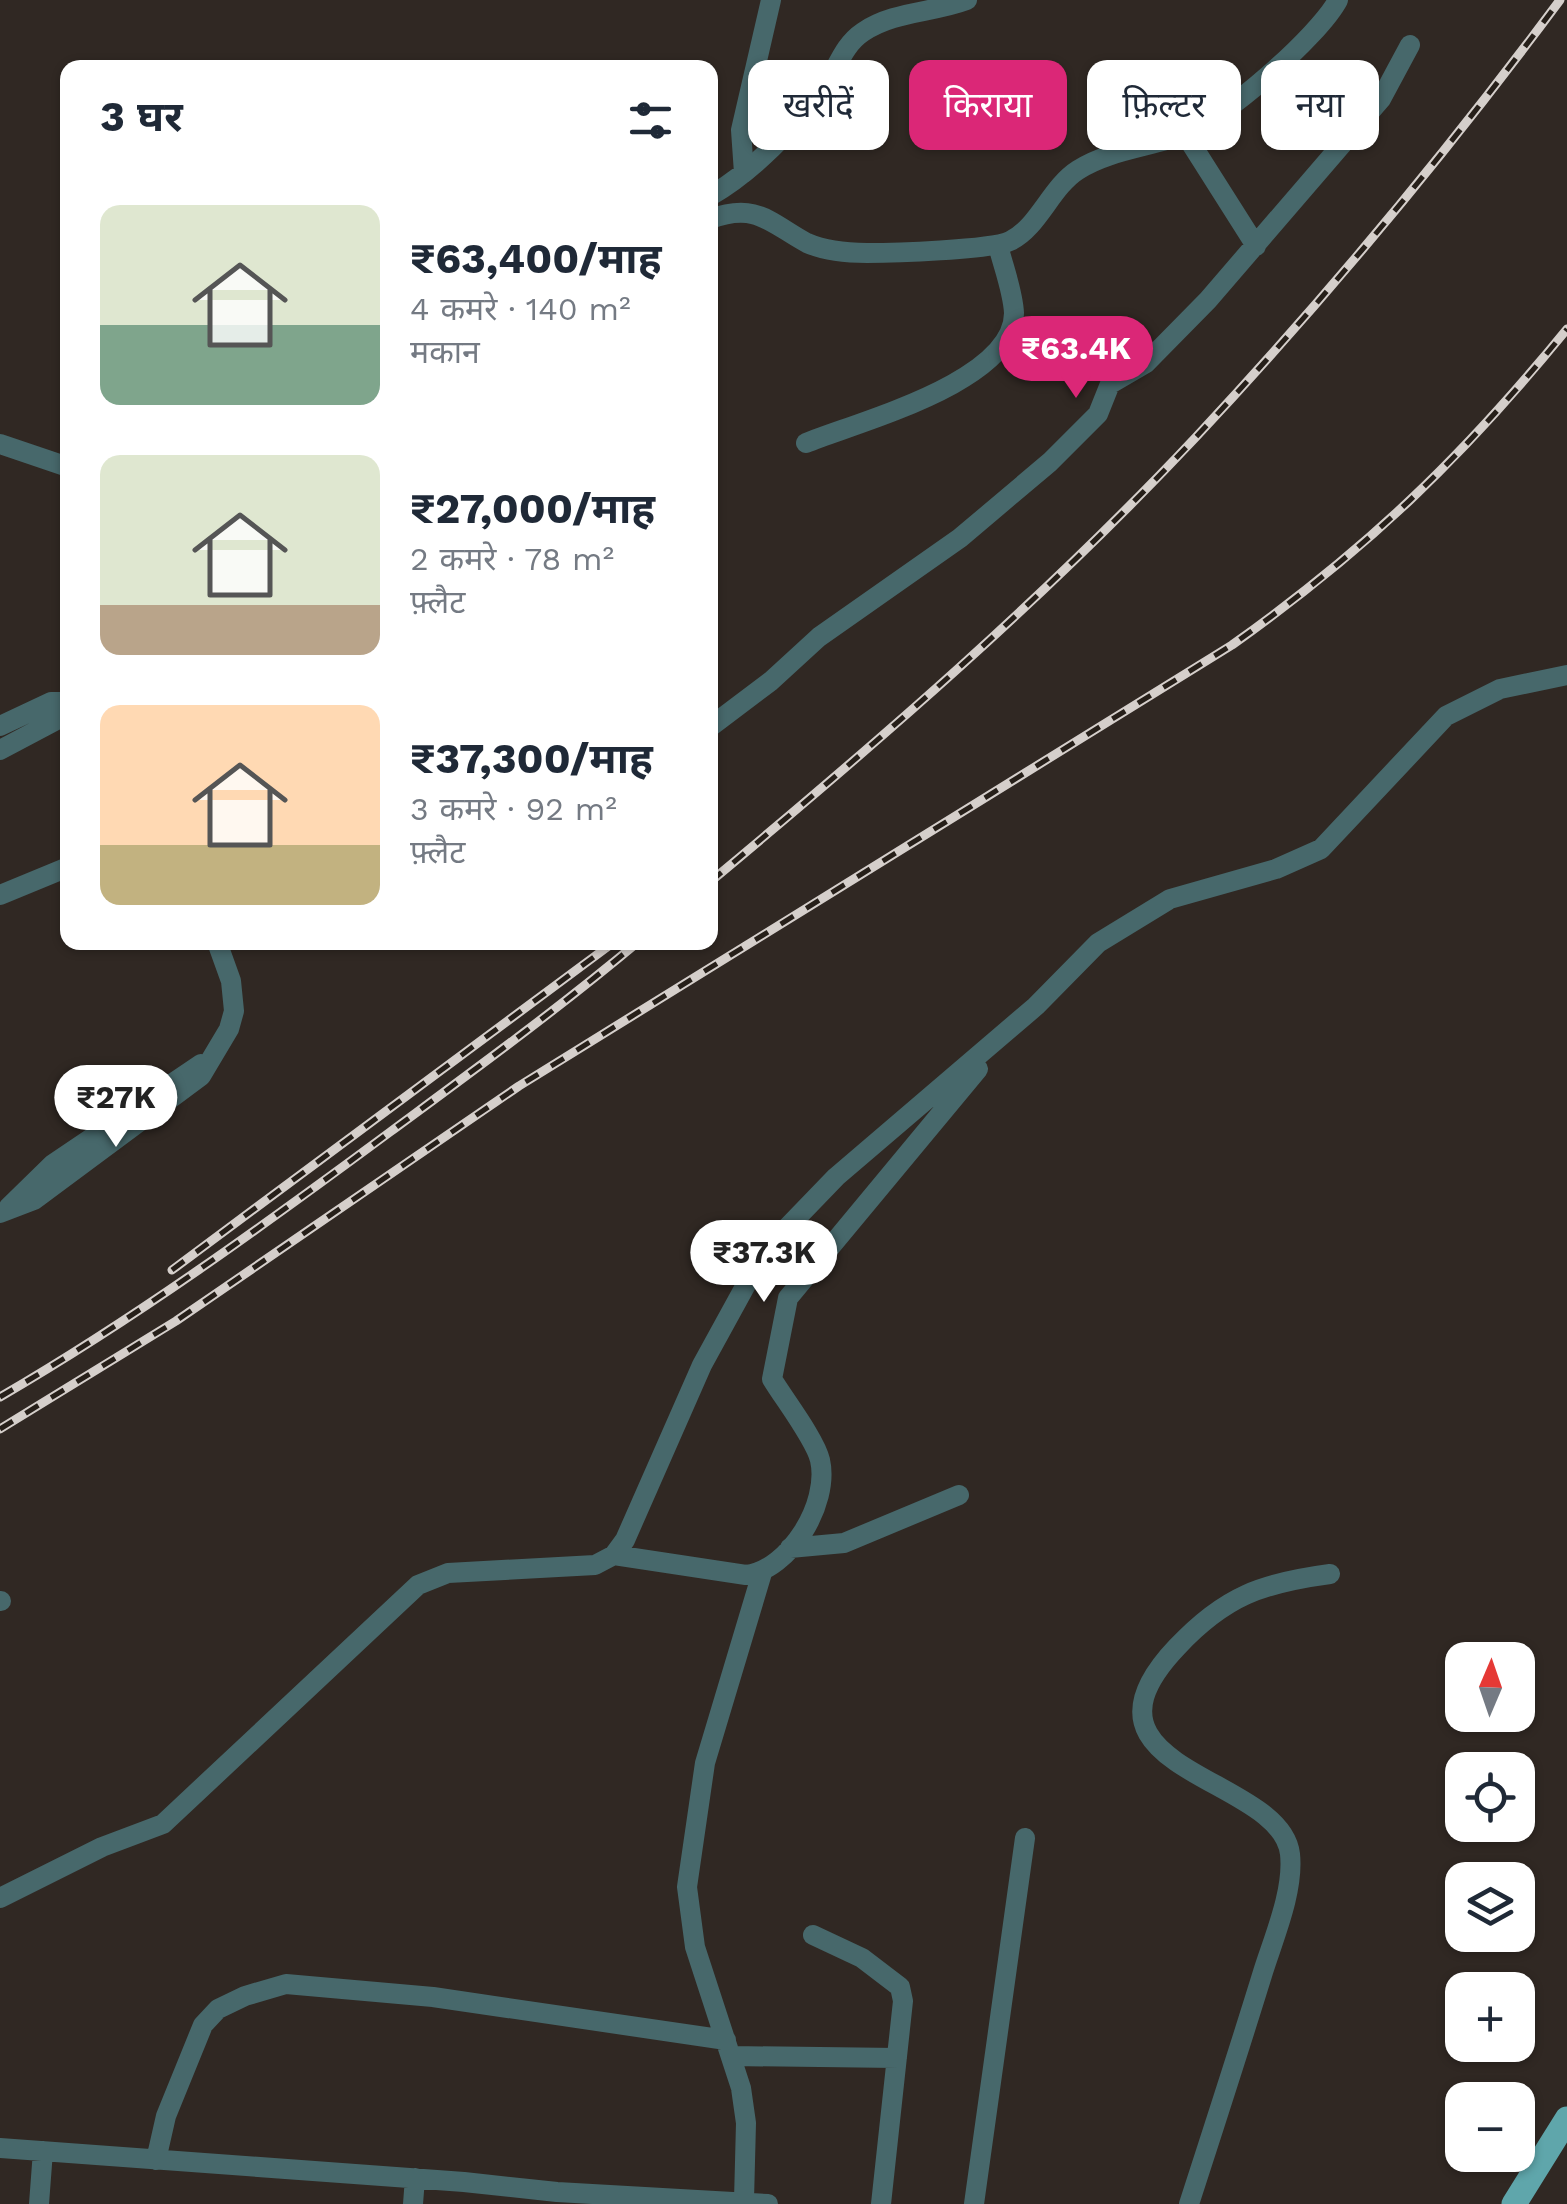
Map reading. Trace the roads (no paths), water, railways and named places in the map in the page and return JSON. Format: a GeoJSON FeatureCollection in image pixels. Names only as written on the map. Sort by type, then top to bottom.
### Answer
{"type":"FeatureCollection","features":[{"type":"Feature","properties":{"kind":"main road"},"geometry":{"type":"LineString","coordinates":[[1514,2204],[1567,2119]]}},
{"type":"Feature","properties":{"kind":"street"},"geometry":{"type":"LineString","coordinates":[[744,174],[741,130],[771,0]]}},
{"type":"Feature","properties":{"kind":"street"},"geometry":{"type":"LineString","coordinates":[[883,22],[884,0]]}},
{"type":"Feature","properties":{"kind":"street"},"geometry":{"type":"LineString","coordinates":[[718,191],[744,174],[826,87],[849,45],[883,22],[967,0]]}},
{"type":"Feature","properties":{"kind":"street"},"geometry":{"type":"LineString","coordinates":[[1241,93],[1283,61],[1324,22],[1338,0]]}},
{"type":"Feature","properties":{"kind":"street"},"geometry":{"type":"LineString","coordinates":[[718,720],[761,690],[819,636],[960,538],[1050,462],[1098,414],[1110,384],[1146,363],[1256,246],[1381,99],[1410,45]]}},
{"type":"Feature","properties":{"kind":"street"},"geometry":{"type":"LineString","coordinates":[[718,217],[732,213],[764,216],[806,242],[845,252],[998,245],[1019,235],[1076,171],[1138,150]]}},
{"type":"Feature","properties":{"kind":"street"},"geometry":{"type":"LineString","coordinates":[[1196,150],[1256,246]]}},
{"type":"Feature","properties":{"kind":"street"},"geometry":{"type":"LineString","coordinates":[[806,442],[916,404],[993,354],[1006,339],[1014,312],[998,245]]}},
{"type":"Feature","properties":{"kind":"street"},"geometry":{"type":"LineString","coordinates":[[0,444],[60,464]]}},
{"type":"Feature","properties":{"kind":"street"},"geometry":{"type":"LineString","coordinates":[[0,1898],[102,1848],[163,1824],[418,1585],[448,1573],[595,1565],[614,1555],[625,1540],[702,1364],[753,1272],[780,1235],[836,1178],[1011,1028],[1098,943],[1170,898],[1276,869],[1321,850],[1337,838],[1436,726],[1466,702],[1500,689],[1567,674]]}},
{"type":"Feature","properties":{"kind":"street"},"geometry":{"type":"LineString","coordinates":[[0,726],[60,702]]}},
{"type":"Feature","properties":{"kind":"street"},"geometry":{"type":"LineString","coordinates":[[0,750],[60,718]]}},
{"type":"Feature","properties":{"kind":"street"},"geometry":{"type":"LineString","coordinates":[[0,895],[60,870]]}},
{"type":"Feature","properties":{"kind":"street"},"geometry":{"type":"LineString","coordinates":[[4,1211],[53,1164],[191,1066],[207,1062],[230,1029],[234,1012],[231,981],[220,950]]}},
{"type":"Feature","properties":{"kind":"street"},"geometry":{"type":"LineString","coordinates":[[744,2200],[746,2123],[729,2048],[688,1916],[688,1857],[713,1730],[762,1573],[790,1548],[816,1503],[820,1460],[772,1379],[788,1298],[1011,1028]]}},
{"type":"Feature","properties":{"kind":"street"},"geometry":{"type":"LineString","coordinates":[[790,1548],[844,1543],[959,1496]]}},
{"type":"Feature","properties":{"kind":"street"},"geometry":{"type":"LineString","coordinates":[[614,1555],[713,1573],[762,1573]]}},
{"type":"Feature","properties":{"kind":"street"},"geometry":{"type":"LineString","coordinates":[[1190,2204],[1276,1929],[1290,1856],[1274,1821],[1164,1752],[1149,1734],[1144,1718],[1146,1690],[1164,1660],[1195,1627],[1231,1600],[1272,1582],[1330,1574]]}},
{"type":"Feature","properties":{"kind":"street"},"geometry":{"type":"LineString","coordinates":[[974,2204],[1025,1838]]}},
{"type":"Feature","properties":{"kind":"street"},"geometry":{"type":"LineString","coordinates":[[813,1935],[862,1958],[900,1987],[897,2058],[881,2204]]}},
{"type":"Feature","properties":{"kind":"street"},"geometry":{"type":"LineString","coordinates":[[156,2160],[166,2116],[203,2025],[218,2009],[244,1996],[286,1984],[433,1997],[729,2048],[897,2058]]}},
{"type":"Feature","properties":{"kind":"street"},"geometry":{"type":"LineString","coordinates":[[0,2148],[558,2192],[768,2204]]}},
{"type":"Feature","properties":{"kind":"street"},"geometry":{"type":"LineString","coordinates":[[38,2204],[43,2151]]}},
{"type":"Feature","properties":{"kind":"street"},"geometry":{"type":"LineString","coordinates":[[413,2204],[416,2178]]}},
{"type":"Feature","properties":{"kind":"railway"},"geometry":{"type":"LineString","coordinates":[[718,875],[960,667],[1196,437],[1429,169],[1560,0]]}},
{"type":"Feature","properties":{"kind":"railway"},"geometry":{"type":"LineString","coordinates":[[0,1429],[176,1321],[519,1086],[1232,645],[1327,573],[1411,499],[1489,419],[1567,329]]}},
{"type":"Feature","properties":{"kind":"railway"},"geometry":{"type":"LineString","coordinates":[[172,1270],[603,950]]}},
{"type":"Feature","properties":{"kind":"railway"},"geometry":{"type":"LineString","coordinates":[[0,1397],[101,1335],[247,1236],[516,1039],[628,950]]}}]}
